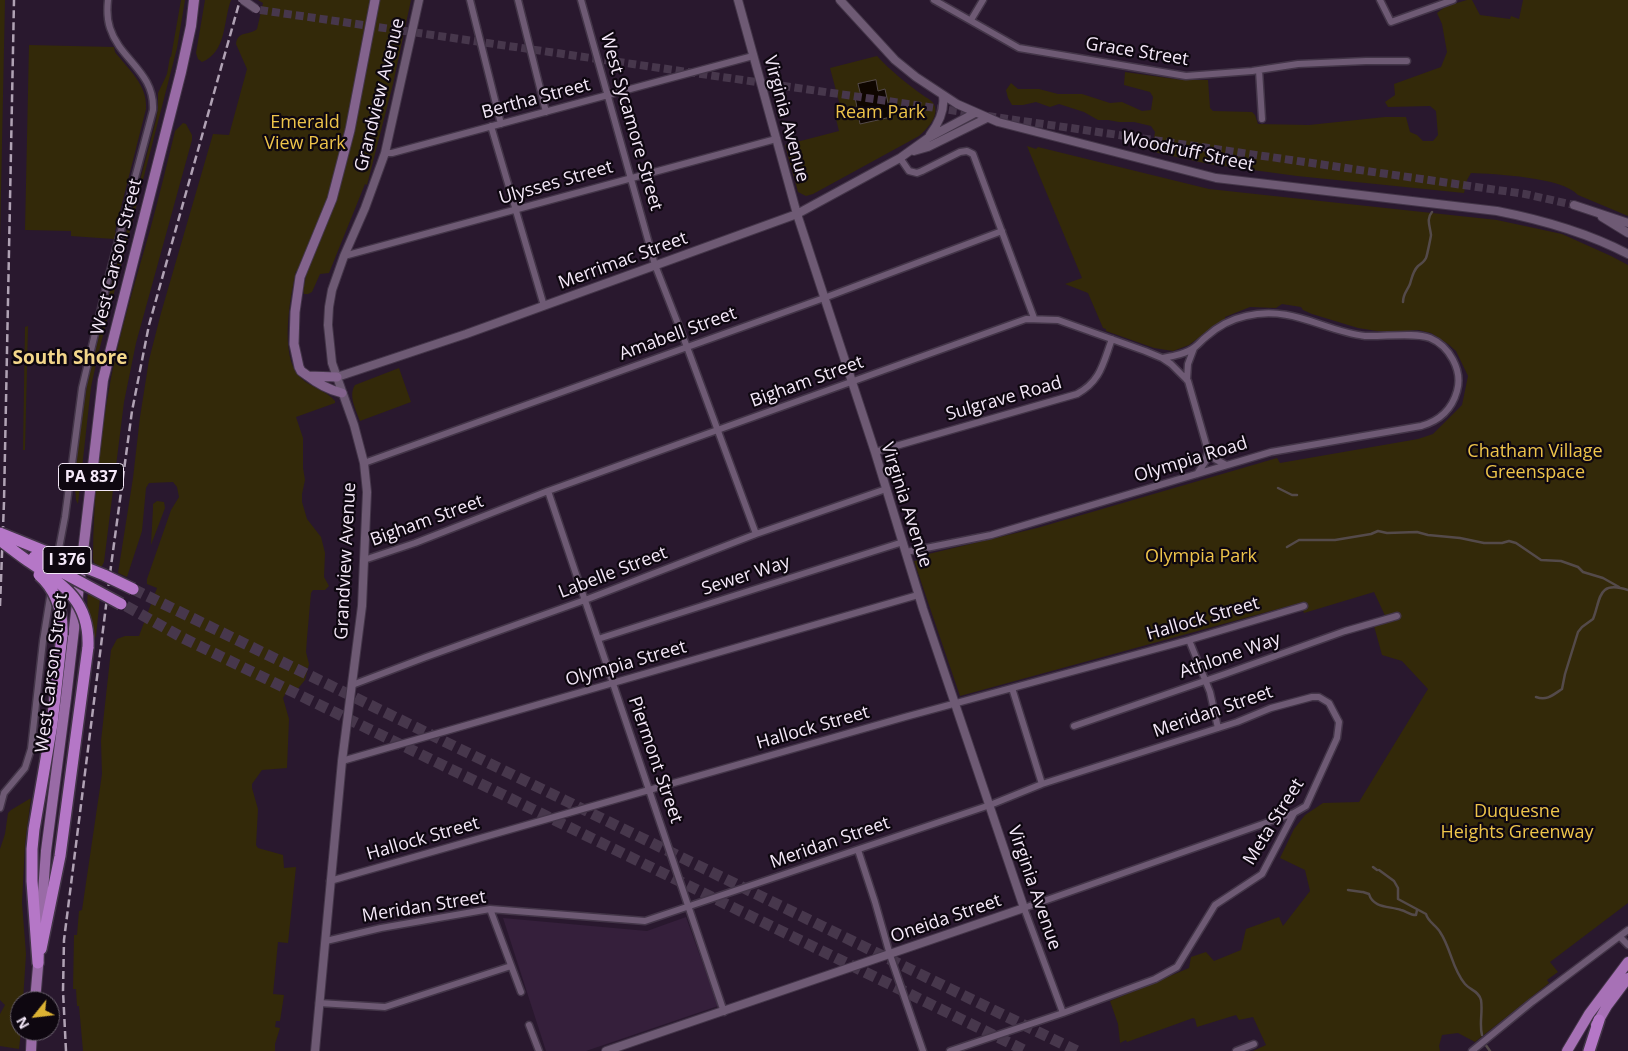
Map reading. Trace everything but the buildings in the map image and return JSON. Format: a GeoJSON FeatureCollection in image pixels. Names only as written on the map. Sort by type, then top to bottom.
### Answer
{"type":"FeatureCollection","features":[{"type":"Feature","properties":{"kind":"highway","name":"I 376"},"geometry":{"type":"LineString","coordinates":[[0,532],[104,575],[133,590]]}},
{"type":"Feature","properties":{"kind":"highway"},"geometry":{"type":"LineString","coordinates":[[0,539],[64,586],[75,598],[87,626],[88,642],[77,737],[55,884],[38,963]]}},
{"type":"Feature","properties":{"kind":"highway","name":"I 376"},"geometry":{"type":"LineString","coordinates":[[0,539],[124,605]]}},
{"type":"Feature","properties":{"kind":"highway"},"geometry":{"type":"LineString","coordinates":[[0,545],[48,583],[55,594],[62,617],[62,635],[52,724],[34,829],[32,882],[38,963]]}},
{"type":"Feature","properties":{"kind":"highway"},"geometry":{"type":"LineString","coordinates":[[1567,1051],[1589,1014],[1628,962]]}},
{"type":"Feature","properties":{"kind":"highway"},"geometry":{"type":"LineString","coordinates":[[1584,1051],[1599,1020],[1628,978]]}},
{"type":"Feature","properties":{"kind":"highway"},"geometry":{"type":"LineString","coordinates":[[1589,1051],[1599,1020]]}},
{"type":"Feature","properties":{"kind":"main road","name":"West Carson Street"},"geometry":{"type":"LineString","coordinates":[[36,991],[46,851],[103,380],[181,72],[191,26],[194,0]]}},
{"type":"Feature","properties":{"kind":"main road"},"geometry":{"type":"LineString","coordinates":[[342,393],[315,381],[298,367],[294,344],[294,312],[300,277],[332,199],[350,130],[374,0]]}},
{"type":"Feature","properties":{"kind":"main road"},"geometry":{"type":"LineString","coordinates":[[308,376],[337,377]]}},
{"type":"Feature","properties":{"kind":"street"},"geometry":{"type":"LineString","coordinates":[[0,808],[4,792],[25,768],[31,749],[43,641],[65,517],[82,388],[108,279],[153,110],[153,95],[148,81],[117,42],[111,31],[108,19],[108,0]]}},
{"type":"Feature","properties":{"kind":"street"},"geometry":{"type":"LineString","coordinates":[[243,0],[258,9]]}},
{"type":"Feature","properties":{"kind":"street","name":"Grandview Avenue"},"geometry":{"type":"LineString","coordinates":[[315,1051],[342,761],[362,606],[367,492],[364,463],[354,425],[332,363],[329,339],[329,307],[332,290],[344,256],[365,208],[385,153],[419,0]]}},
{"type":"Feature","properties":{"kind":"street"},"geometry":{"type":"LineString","coordinates":[[470,0],[501,124]]}},
{"type":"Feature","properties":{"kind":"street"},"geometry":{"type":"LineString","coordinates":[[518,0],[546,112]]}},
{"type":"Feature","properties":{"kind":"street","name":"West Sycamore Street"},"geometry":{"type":"LineString","coordinates":[[581,0],[655,265],[688,347],[756,534]]}},
{"type":"Feature","properties":{"kind":"street","name":"Virginia Avenue"},"geometry":{"type":"LineString","coordinates":[[738,0],[797,214],[903,542],[918,595],[1024,908],[1063,1013]]}},
{"type":"Feature","properties":{"kind":"street","name":"Woodruff Street"},"geometry":{"type":"LineString","coordinates":[[840,0],[895,60],[916,77],[943,96],[974,113],[1014,127],[1216,178],[1497,211],[1522,216],[1566,228],[1628,254]]}},
{"type":"Feature","properties":{"kind":"street","name":"Grace Street"},"geometry":{"type":"LineString","coordinates":[[934,0],[1020,48],[1186,76],[1366,60],[1408,61]]}},
{"type":"Feature","properties":{"kind":"street"},"geometry":{"type":"LineString","coordinates":[[971,20],[983,0]]}},
{"type":"Feature","properties":{"kind":"street"},"geometry":{"type":"LineString","coordinates":[[1380,0],[1391,22],[1453,0]]}},
{"type":"Feature","properties":{"kind":"street","name":"Bertha Street"},"geometry":{"type":"LineString","coordinates":[[385,153],[392,153],[753,56]]}},
{"type":"Feature","properties":{"kind":"street"},"geometry":{"type":"LineString","coordinates":[[1259,70],[1262,119]]}},
{"type":"Feature","properties":{"kind":"street"},"geometry":{"type":"LineString","coordinates":[[928,138],[939,123],[944,104],[943,96]]}},
{"type":"Feature","properties":{"kind":"street","name":"Merrimac Street"},"geometry":{"type":"LineString","coordinates":[[337,377],[458,337],[797,214],[900,158],[928,138],[974,113]]}},
{"type":"Feature","properties":{"kind":"street","name":"Merrimac Street"},"geometry":{"type":"LineString","coordinates":[[910,152],[928,147],[987,118]]}},
{"type":"Feature","properties":{"kind":"street"},"geometry":{"type":"LineString","coordinates":[[492,126],[544,306]]}},
{"type":"Feature","properties":{"kind":"street","name":"Ulysses Street"},"geometry":{"type":"LineString","coordinates":[[344,256],[776,139]]}},
{"type":"Feature","properties":{"kind":"street"},"geometry":{"type":"LineString","coordinates":[[900,158],[909,171],[917,173],[960,152],[971,152],[976,158],[1034,318]]}},
{"type":"Feature","properties":{"kind":"street"},"geometry":{"type":"LineString","coordinates":[[1574,205],[1628,223]]}},
{"type":"Feature","properties":{"kind":"street"},"geometry":{"type":"LineString","coordinates":[[1594,212],[1628,233]]}},
{"type":"Feature","properties":{"kind":"street","name":"Amabell Street"},"geometry":{"type":"LineString","coordinates":[[364,463],[824,298],[1002,231]]}},
{"type":"Feature","properties":{"kind":"street","name":"Olympia Road"},"geometry":{"type":"LineString","coordinates":[[906,552],[1002,532],[1271,452],[1345,438],[1409,429],[1428,424],[1437,419],[1452,405],[1459,386],[1457,368],[1449,354],[1441,345],[1428,337],[1363,335],[1292,315],[1262,314],[1240,318],[1220,327],[1194,348]]}},
{"type":"Feature","properties":{"kind":"street","name":"Bigham Street"},"geometry":{"type":"LineString","coordinates":[[364,560],[415,543],[548,491],[1013,323],[1034,318],[1058,320],[1162,358],[1176,368],[1188,381]]}},
{"type":"Feature","properties":{"kind":"street","name":"Sulgrave Road"},"geometry":{"type":"LineString","coordinates":[[874,452],[1077,394],[1089,386],[1098,376],[1112,339]]}},
{"type":"Feature","properties":{"kind":"street"},"geometry":{"type":"LineString","coordinates":[[1162,358],[1194,348]]}},
{"type":"Feature","properties":{"kind":"street"},"geometry":{"type":"LineString","coordinates":[[1194,348],[1186,373],[1188,381],[1208,451],[1215,459],[1226,465]]}},
{"type":"Feature","properties":{"kind":"street"},"geometry":{"type":"LineString","coordinates":[[1197,474],[1205,462],[1208,451]]}},
{"type":"Feature","properties":{"kind":"street","name":"Labelle Street"},"geometry":{"type":"LineString","coordinates":[[352,685],[586,600],[756,534],[886,489]]}},
{"type":"Feature","properties":{"kind":"street","name":"Piermont Street"},"geometry":{"type":"LineString","coordinates":[[548,491],[724,1012]]}},
{"type":"Feature","properties":{"kind":"street","name":"Sewer Way"},"geometry":{"type":"LineString","coordinates":[[598,639],[903,542]]}},
{"type":"Feature","properties":{"kind":"street","name":"Olympia Street"},"geometry":{"type":"LineString","coordinates":[[342,761],[918,595]]}},
{"type":"Feature","properties":{"kind":"street","name":"Hallock Street"},"geometry":{"type":"LineString","coordinates":[[330,881],[1304,606]]}},
{"type":"Feature","properties":{"kind":"street","name":"Athlone Way"},"geometry":{"type":"LineString","coordinates":[[1074,726],[1345,631],[1397,616]]}},
{"type":"Feature","properties":{"kind":"street"},"geometry":{"type":"LineString","coordinates":[[1189,640],[1212,702],[1218,728]]}},
{"type":"Feature","properties":{"kind":"street"},"geometry":{"type":"LineString","coordinates":[[1012,688],[1042,784]]}},
{"type":"Feature","properties":{"kind":"street","name":"Meridan Street"},"geometry":{"type":"LineString","coordinates":[[326,941],[381,928],[490,909],[645,921],[990,805],[1042,784],[1249,718],[1271,708],[1312,696],[1319,696],[1329,703]]}},
{"type":"Feature","properties":{"kind":"street","name":"Meta Street"},"geometry":{"type":"LineString","coordinates":[[950,1051],[1063,1013],[1155,979],[1176,967],[1215,905],[1262,874],[1294,813],[1306,806],[1337,738],[1339,722],[1329,703]]}},
{"type":"Feature","properties":{"kind":"street","name":"Oneida Street"},"geometry":{"type":"LineString","coordinates":[[606,1051],[890,955],[1294,813]]}},
{"type":"Feature","properties":{"kind":"street"},"geometry":{"type":"LineString","coordinates":[[858,850],[890,955],[923,1051]]}},
{"type":"Feature","properties":{"kind":"street"},"geometry":{"type":"LineString","coordinates":[[490,909],[521,992]]}},
{"type":"Feature","properties":{"kind":"street"},"geometry":{"type":"LineString","coordinates":[[1472,1051],[1556,983],[1628,930]]}},
{"type":"Feature","properties":{"kind":"street"},"geometry":{"type":"LineString","coordinates":[[1620,937],[1628,945]]}},
{"type":"Feature","properties":{"kind":"street"},"geometry":{"type":"LineString","coordinates":[[319,1003],[385,1007],[511,966]]}},
{"type":"Feature","properties":{"kind":"street"},"geometry":{"type":"LineString","coordinates":[[529,1025],[539,1051]]}},
{"type":"Feature","properties":{"kind":"street"},"geometry":{"type":"LineString","coordinates":[[1236,1051],[1254,1044]]}},
{"type":"Feature","properties":{"kind":"shaded area"},"geometry":{"type":"Polygon","coordinates":[[[876,80],[878,91],[885,89],[891,117],[860,124],[855,97],[861,96],[858,84],[876,80]]]}},
{"type":"Feature","properties":{"kind":"shaded area"},"geometry":{"type":"Polygon","coordinates":[[[686,917],[718,1006],[586,1051],[546,1051],[503,918],[647,931],[686,917]]]}},
{"type":"Feature","properties":{"kind":"green space"},"geometry":{"type":"Polygon","coordinates":[[[0,0],[5,0],[0,240],[0,0]]]}},
{"type":"Feature","properties":{"kind":"green space"},"geometry":{"type":"Polygon","coordinates":[[[181,0],[185,0],[177,48],[91,387],[78,504],[74,474],[87,385],[114,274],[156,120],[158,93],[167,74],[181,0]]]}},
{"type":"Feature","properties":{"kind":"green space"},"geometry":{"type":"Polygon","coordinates":[[[205,0],[231,0],[220,44],[210,57],[202,62],[198,59],[196,53],[205,0]]]}},
{"type":"Feature","properties":{"kind":"green space","name":"Emerald View Park"},"geometry":{"type":"Polygon","coordinates":[[[258,0],[411,0],[393,84],[367,185],[365,184],[329,273],[320,274],[312,292],[304,294],[303,290],[307,272],[296,271],[289,311],[288,341],[294,368],[300,377],[327,394],[335,403],[296,417],[303,438],[305,480],[302,502],[307,519],[321,537],[325,553],[324,577],[329,586],[325,590],[313,590],[311,593],[306,652],[309,664],[305,680],[296,691],[286,693],[283,698],[289,719],[287,768],[262,770],[252,784],[258,809],[256,845],[258,848],[283,855],[284,868],[296,867],[288,943],[278,942],[273,994],[284,995],[280,1021],[276,1021],[275,1027],[280,1028],[275,1051],[83,1051],[79,1006],[77,1006],[76,989],[73,989],[74,935],[77,935],[79,911],[82,910],[102,774],[101,741],[111,650],[117,639],[125,636],[139,636],[157,588],[147,584],[147,579],[171,510],[179,497],[177,487],[173,482],[149,483],[146,488],[142,531],[127,577],[118,573],[149,360],[213,134],[229,135],[247,69],[236,44],[241,35],[257,29],[263,3],[258,0]]]}},
{"type":"Feature","properties":{"kind":"green space"},"geometry":{"type":"Polygon","coordinates":[[[1472,0],[1480,15],[1510,19],[1511,16],[1519,19],[1523,0],[1628,0],[1628,216],[1578,195],[1558,184],[1543,180],[1496,174],[1471,173],[1464,193],[1297,176],[1209,164],[1152,150],[1155,132],[1151,126],[1134,122],[1098,120],[1084,112],[1059,104],[1050,107],[1036,102],[1012,105],[1006,90],[1011,83],[1018,89],[1039,89],[1058,94],[1082,94],[1110,103],[1122,102],[1142,111],[1151,110],[1153,97],[1150,92],[1124,85],[1125,72],[1182,80],[1208,80],[1210,108],[1213,111],[1252,112],[1258,124],[1309,125],[1385,117],[1406,117],[1410,132],[1417,135],[1423,141],[1433,141],[1438,135],[1436,111],[1430,106],[1388,107],[1385,102],[1395,95],[1394,84],[1441,67],[1447,52],[1442,24],[1437,13],[1446,6],[1472,0]]]}},
{"type":"Feature","properties":{"kind":"green space"},"geometry":{"type":"Polygon","coordinates":[[[29,45],[114,47],[115,52],[136,78],[144,92],[146,109],[114,239],[71,236],[71,231],[25,230],[29,45]]]}},
{"type":"Feature","properties":{"kind":"green space","name":"Ream Park"},"geometry":{"type":"Polygon","coordinates":[[[877,56],[899,77],[932,102],[935,111],[933,119],[919,136],[813,194],[806,196],[798,192],[785,145],[839,131],[835,115],[842,113],[830,68],[877,56]]]}},
{"type":"Feature","properties":{"kind":"green space"},"geometry":{"type":"Polygon","coordinates":[[[183,123],[186,124],[192,135],[192,140],[136,343],[124,402],[104,562],[102,566],[99,566],[94,563],[93,559],[94,514],[100,445],[111,378],[175,131],[183,123]]]}},
{"type":"Feature","properties":{"kind":"green space"},"geometry":{"type":"Polygon","coordinates":[[[1027,146],[1036,149],[1038,147],[1209,189],[1497,220],[1562,234],[1628,265],[1628,903],[1550,962],[1558,972],[1547,980],[1549,983],[1475,1042],[1458,1033],[1442,1035],[1439,1046],[1440,1051],[1253,1051],[1266,1045],[1253,1017],[1239,1020],[1236,1015],[1197,1027],[1193,1018],[1120,1043],[1118,1024],[1110,1001],[1189,968],[1191,957],[1206,952],[1214,961],[1241,950],[1246,929],[1279,917],[1283,926],[1310,891],[1305,870],[1280,858],[1294,829],[1305,815],[1323,803],[1359,802],[1428,689],[1402,661],[1382,655],[1374,626],[1388,622],[1374,592],[1304,613],[1300,603],[960,696],[914,561],[920,560],[920,556],[1037,528],[1277,458],[1280,463],[1418,439],[1433,434],[1462,405],[1468,376],[1456,351],[1431,333],[1418,330],[1394,332],[1358,328],[1312,314],[1301,307],[1282,304],[1276,308],[1250,307],[1225,317],[1225,320],[1189,345],[1173,351],[1154,348],[1106,331],[1088,293],[1065,284],[1082,278],[1027,146]]]}},
{"type":"Feature","properties":{"kind":"green space"},"geometry":{"type":"Polygon","coordinates":[[[28,326],[25,450],[23,450],[25,327],[28,326]]]}},
{"type":"Feature","properties":{"kind":"green space"},"geometry":{"type":"Polygon","coordinates":[[[399,368],[411,402],[360,421],[352,398],[355,385],[399,368]]]}},
{"type":"Feature","properties":{"kind":"green space"},"geometry":{"type":"Polygon","coordinates":[[[157,501],[164,502],[165,508],[151,545],[153,504],[157,501]]]}},
{"type":"Feature","properties":{"kind":"green space"},"geometry":{"type":"Polygon","coordinates":[[[88,592],[100,598],[94,640],[88,610],[88,592]]]}},
{"type":"Feature","properties":{"kind":"green space"},"geometry":{"type":"Polygon","coordinates":[[[31,798],[25,844],[22,903],[26,954],[24,991],[10,991],[10,1041],[20,1041],[19,1049],[0,1046],[0,1014],[5,1005],[0,1000],[0,849],[5,834],[8,813],[31,798]]]}},
{"type":"Feature","properties":{"kind":"waterway"},"geometry":{"type":"LineString","coordinates":[[1403,302],[1414,272],[1427,256],[1431,235],[1429,220],[1432,212]]}},
{"type":"Feature","properties":{"kind":"waterway"},"geometry":{"type":"LineString","coordinates":[[1278,488],[1292,495],[1297,495]]}},
{"type":"Feature","properties":{"kind":"waterway"},"geometry":{"type":"LineString","coordinates":[[1287,547],[1299,540],[1335,540],[1371,534],[1378,531],[1387,533],[1417,532],[1484,543],[1509,541],[1516,543],[1541,560],[1561,561],[1578,567],[1583,572],[1603,578],[1619,587]]}},
{"type":"Feature","properties":{"kind":"waterway"},"geometry":{"type":"LineString","coordinates":[[1536,697],[1547,698],[1562,689],[1578,632],[1593,619],[1602,593],[1611,588],[1628,590]]}},
{"type":"Feature","properties":{"kind":"waterway"},"geometry":{"type":"LineString","coordinates":[[1373,867],[1377,870]]}},
{"type":"Feature","properties":{"kind":"waterway"},"geometry":{"type":"LineString","coordinates":[[1379,870],[1394,881],[1398,888],[1398,899],[1426,914],[1444,938],[1461,978],[1480,997],[1482,1035]]}},
{"type":"Feature","properties":{"kind":"waterway"},"geometry":{"type":"LineString","coordinates":[[1348,890],[1362,892]]}},
{"type":"Feature","properties":{"kind":"waterway"},"geometry":{"type":"LineString","coordinates":[[1363,892],[1369,894],[1374,902],[1382,906],[1414,915],[1416,915],[1417,910]]}},
{"type":"Feature","properties":{"kind":"waterway"},"geometry":{"type":"LineString","coordinates":[[1485,1044],[1490,1051]]}},
{"type":"Feature","properties":{"kind":"tunnel"},"geometry":{"type":"LineString","coordinates":[[260,10],[977,114]]}},
{"type":"Feature","properties":{"kind":"tunnel"},"geometry":{"type":"LineString","coordinates":[[988,116],[1525,194],[1574,205]]}},
{"type":"Feature","properties":{"kind":"tunnel"},"geometry":{"type":"LineString","coordinates":[[133,589],[1077,1051]]}},
{"type":"Feature","properties":{"kind":"tunnel"},"geometry":{"type":"LineString","coordinates":[[126,606],[183,638],[1026,1051]]}},
{"type":"Feature","properties":{"kind":"railway"},"geometry":{"type":"LineString","coordinates":[[0,606],[4,502],[14,0]]}},
{"type":"Feature","properties":{"kind":"railway"},"geometry":{"type":"LineString","coordinates":[[66,1051],[63,991],[64,940],[132,411],[149,325],[240,0]]}},
{"type":"Feature","properties":{"kind":"district","name":"South Shore"},"geometry":{"type":"Point","coordinates":[70,359]}},
{"type":"Feature","properties":{"kind":"park label","name":"Chatham Village Greenspace"},"geometry":{"type":"Point","coordinates":[1535,462]}},
{"type":"Feature","properties":{"kind":"park label","name":"Olympia Park"},"geometry":{"type":"Point","coordinates":[1201,557]}},
{"type":"Feature","properties":{"kind":"park label","name":"Duquesne Heights Greenway"},"geometry":{"type":"Point","coordinates":[1517,822]}}]}
